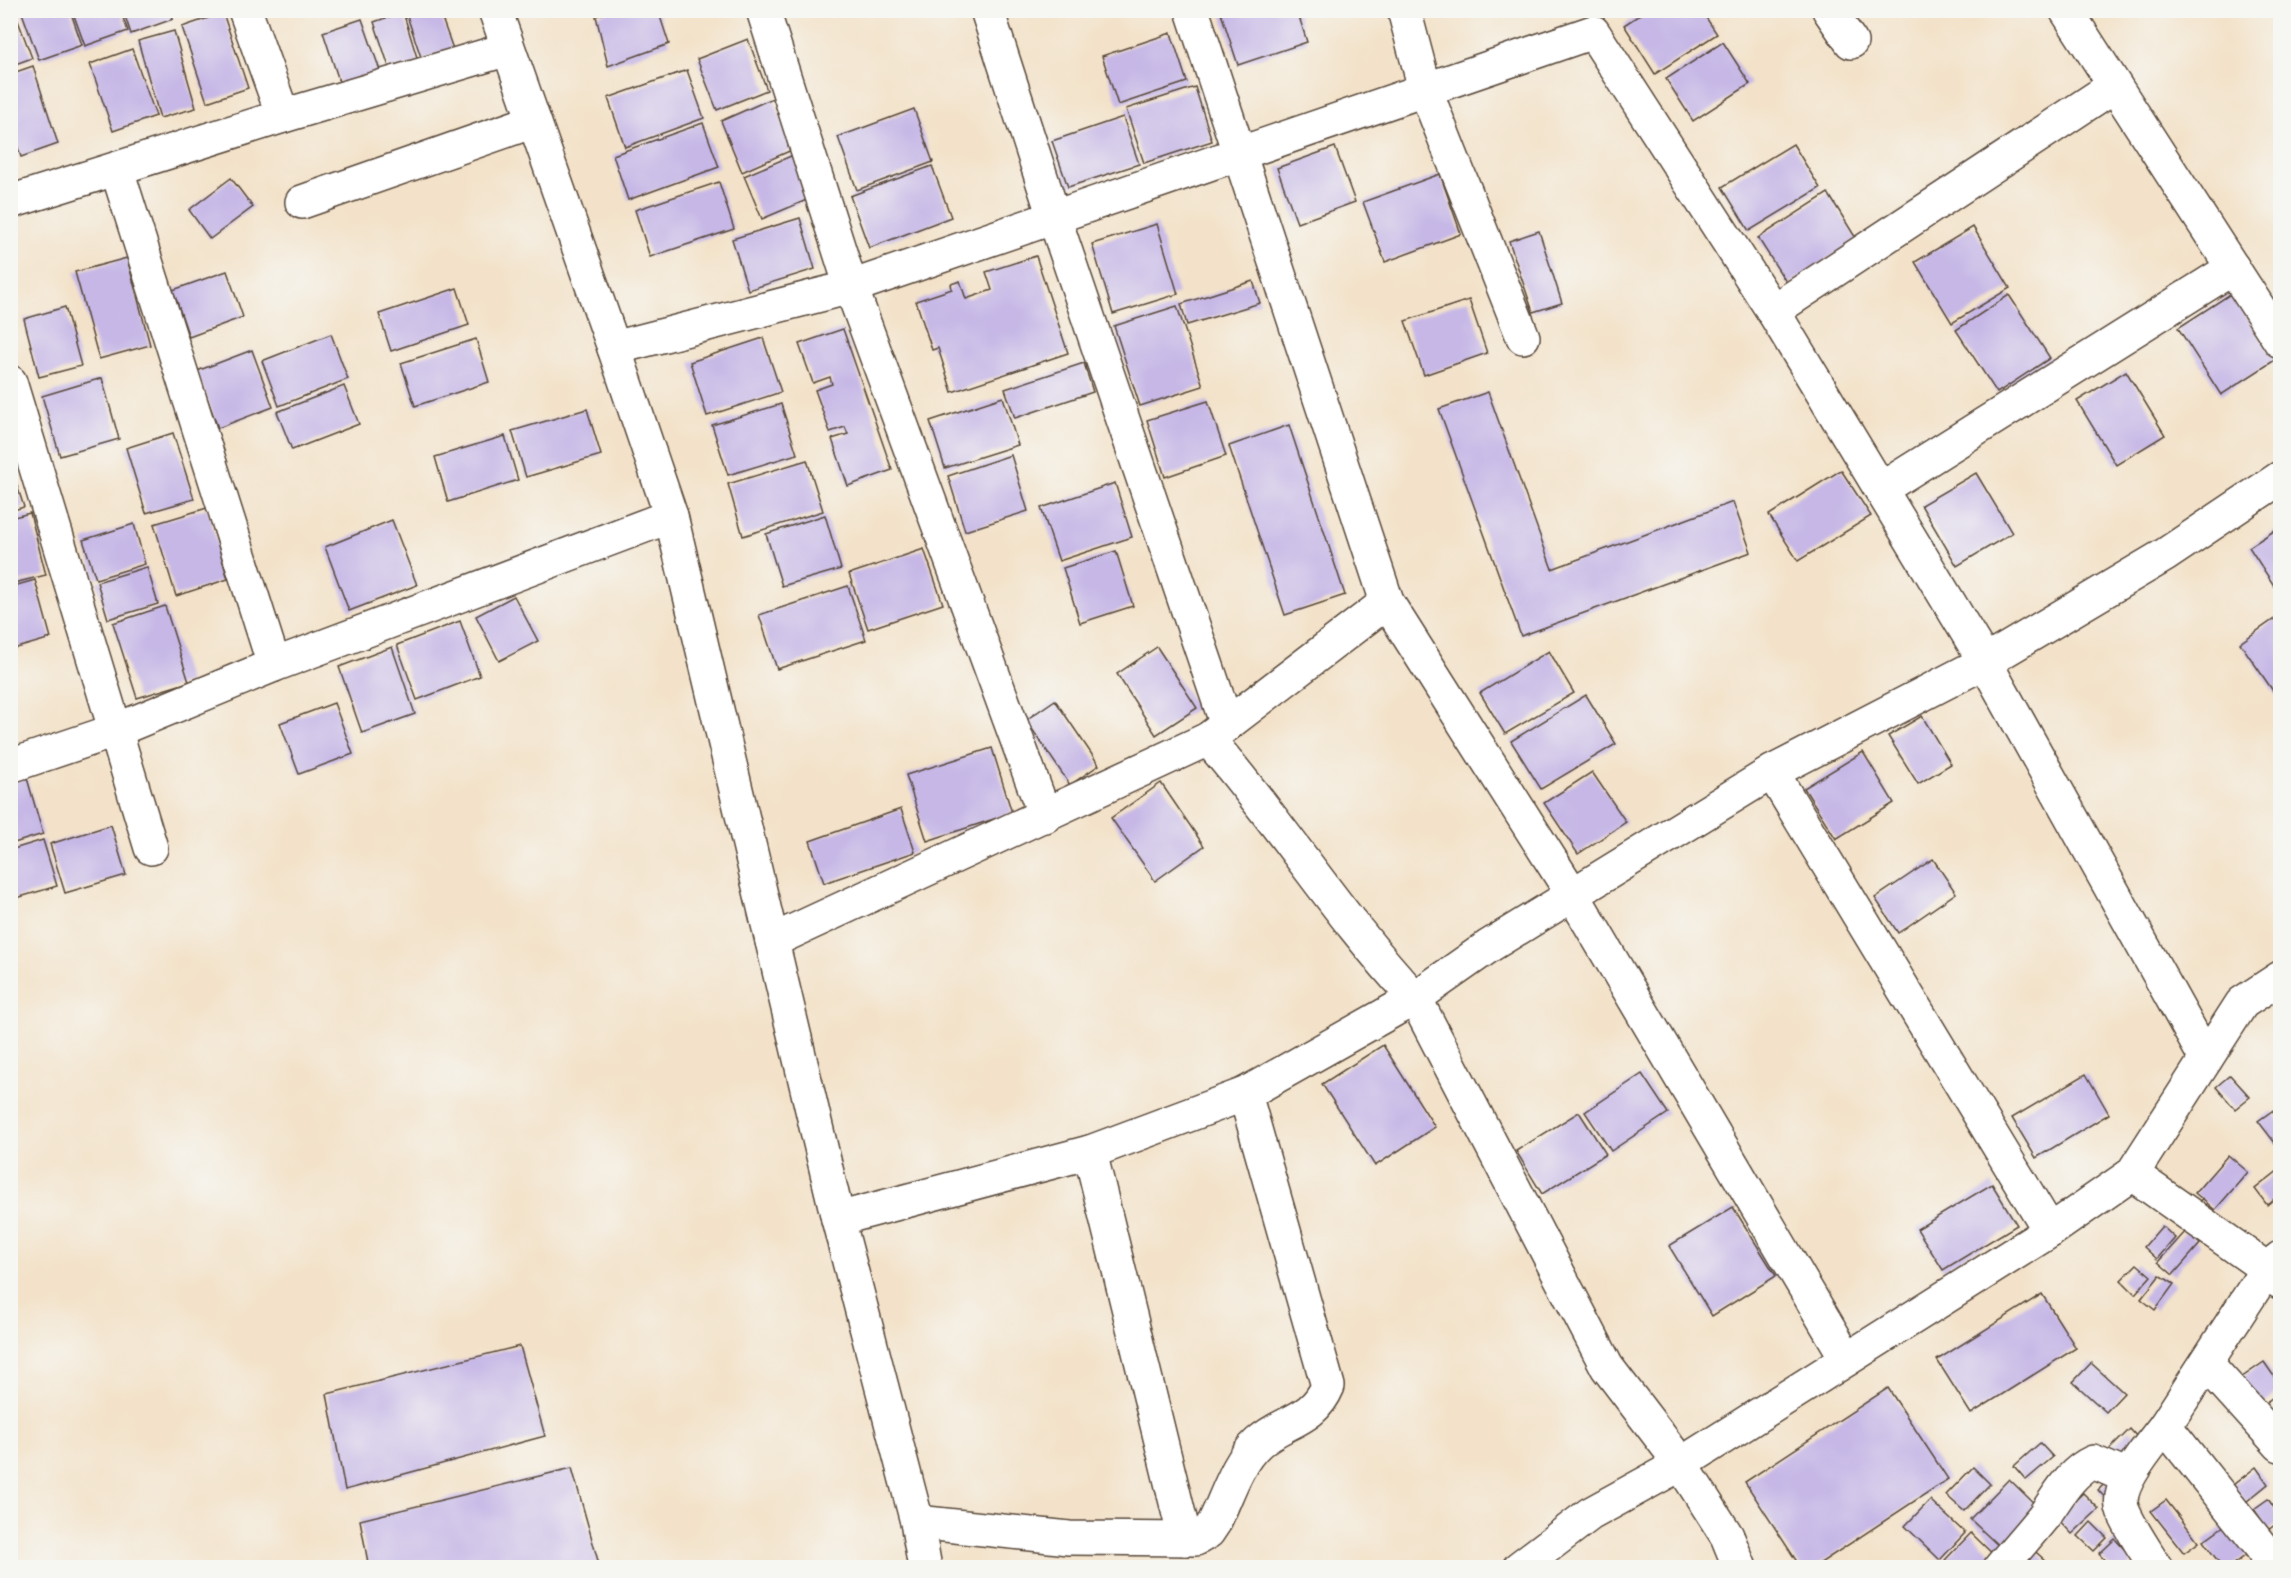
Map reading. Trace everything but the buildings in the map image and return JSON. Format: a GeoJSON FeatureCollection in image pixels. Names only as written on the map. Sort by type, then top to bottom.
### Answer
{"type":"FeatureCollection","features":[{"type":"Feature","properties":{"kind":"street"},"geometry":{"type":"LineString","coordinates":[[245,10],[283,116]]}},
{"type":"Feature","properties":{"kind":"street"},"geometry":{"type":"LineString","coordinates":[[495,10],[671,516],[838,1219],[916,1522],[925,1568]]}},
{"type":"Feature","properties":{"kind":"street"},"geometry":{"type":"LineString","coordinates":[[763,10],[851,287],[1045,816]]}},
{"type":"Feature","properties":{"kind":"street"},"geometry":{"type":"LineString","coordinates":[[987,10],[1218,732],[1239,774],[1382,963],[1415,998],[1606,1367],[1681,1464],[1726,1536],[1740,1568]]}},
{"type":"Feature","properties":{"kind":"street"},"geometry":{"type":"LineString","coordinates":[[1192,10],[1387,603],[1573,895],[1847,1359]]}},
{"type":"Feature","properties":{"kind":"street"},"geometry":{"type":"LineString","coordinates":[[1404,10],[1425,90],[1523,337]]}},
{"type":"Feature","properties":{"kind":"street"},"geometry":{"type":"LineString","coordinates":[[1829,10],[1851,42]]}},
{"type":"Feature","properties":{"kind":"street"},"geometry":{"type":"LineString","coordinates":[[2067,10],[2280,341]]}},
{"type":"Feature","properties":{"kind":"street"},"geometry":{"type":"LineString","coordinates":[[614,348],[851,287],[1425,90],[1587,21],[1773,311],[1985,662],[2206,1059]]}},
{"type":"Feature","properties":{"kind":"street"},"geometry":{"type":"LineString","coordinates":[[10,202],[283,116],[508,50]]}},
{"type":"Feature","properties":{"kind":"street"},"geometry":{"type":"LineString","coordinates":[[1773,311],[2115,86]]}},
{"type":"Feature","properties":{"kind":"street"},"geometry":{"type":"LineString","coordinates":[[302,202],[534,121]]}},
{"type":"Feature","properties":{"kind":"street"},"geometry":{"type":"LineString","coordinates":[[117,170],[274,665]]}},
{"type":"Feature","properties":{"kind":"street"},"geometry":{"type":"LineString","coordinates":[[1881,489],[2233,268]]}},
{"type":"Feature","properties":{"kind":"street"},"geometry":{"type":"LineString","coordinates":[[10,382],[151,848]]}},
{"type":"Feature","properties":{"kind":"street"},"geometry":{"type":"LineString","coordinates":[[838,1219],[1089,1152],[1245,1094],[1415,998],[1489,946],[1772,772],[1985,662],[2165,555],[2280,478]]}},
{"type":"Feature","properties":{"kind":"street"},"geometry":{"type":"LineString","coordinates":[[10,766],[114,731],[274,665],[671,516]]}},
{"type":"Feature","properties":{"kind":"street"},"geometry":{"type":"LineString","coordinates":[[772,941],[1045,816],[1218,732],[1387,603]]}},
{"type":"Feature","properties":{"kind":"street"},"geometry":{"type":"LineString","coordinates":[[1772,772],[2050,1230]]}},
{"type":"Feature","properties":{"kind":"street"},"geometry":{"type":"LineString","coordinates":[[1519,1568],[1590,1514],[1681,1464],[2050,1230],[2132,1174],[2242,1004],[2275,992]]}},
{"type":"Feature","properties":{"kind":"street"},"geometry":{"type":"LineString","coordinates":[[916,1522],[1069,1539],[1196,1539],[1208,1532],[1246,1455],[1260,1441],[1312,1410],[1322,1400],[1328,1386],[1245,1094]]}},
{"type":"Feature","properties":{"kind":"street"},"geometry":{"type":"LineString","coordinates":[[1089,1152],[1185,1539]]}},
{"type":"Feature","properties":{"kind":"street"},"geometry":{"type":"LineString","coordinates":[[2132,1174],[2276,1270],[2128,1476],[2122,1493],[2122,1509],[2156,1568]]}},
{"type":"Feature","properties":{"kind":"street"},"geometry":{"type":"LineString","coordinates":[[2207,1364],[2280,1445]]}},
{"type":"Feature","properties":{"kind":"street"},"geometry":{"type":"LineString","coordinates":[[2165,1426],[2262,1548],[2273,1568]]}},
{"type":"Feature","properties":{"kind":"street"},"geometry":{"type":"LineString","coordinates":[[2000,1568],[2072,1476],[2082,1467],[2092,1462],[2128,1476]]}}]}
